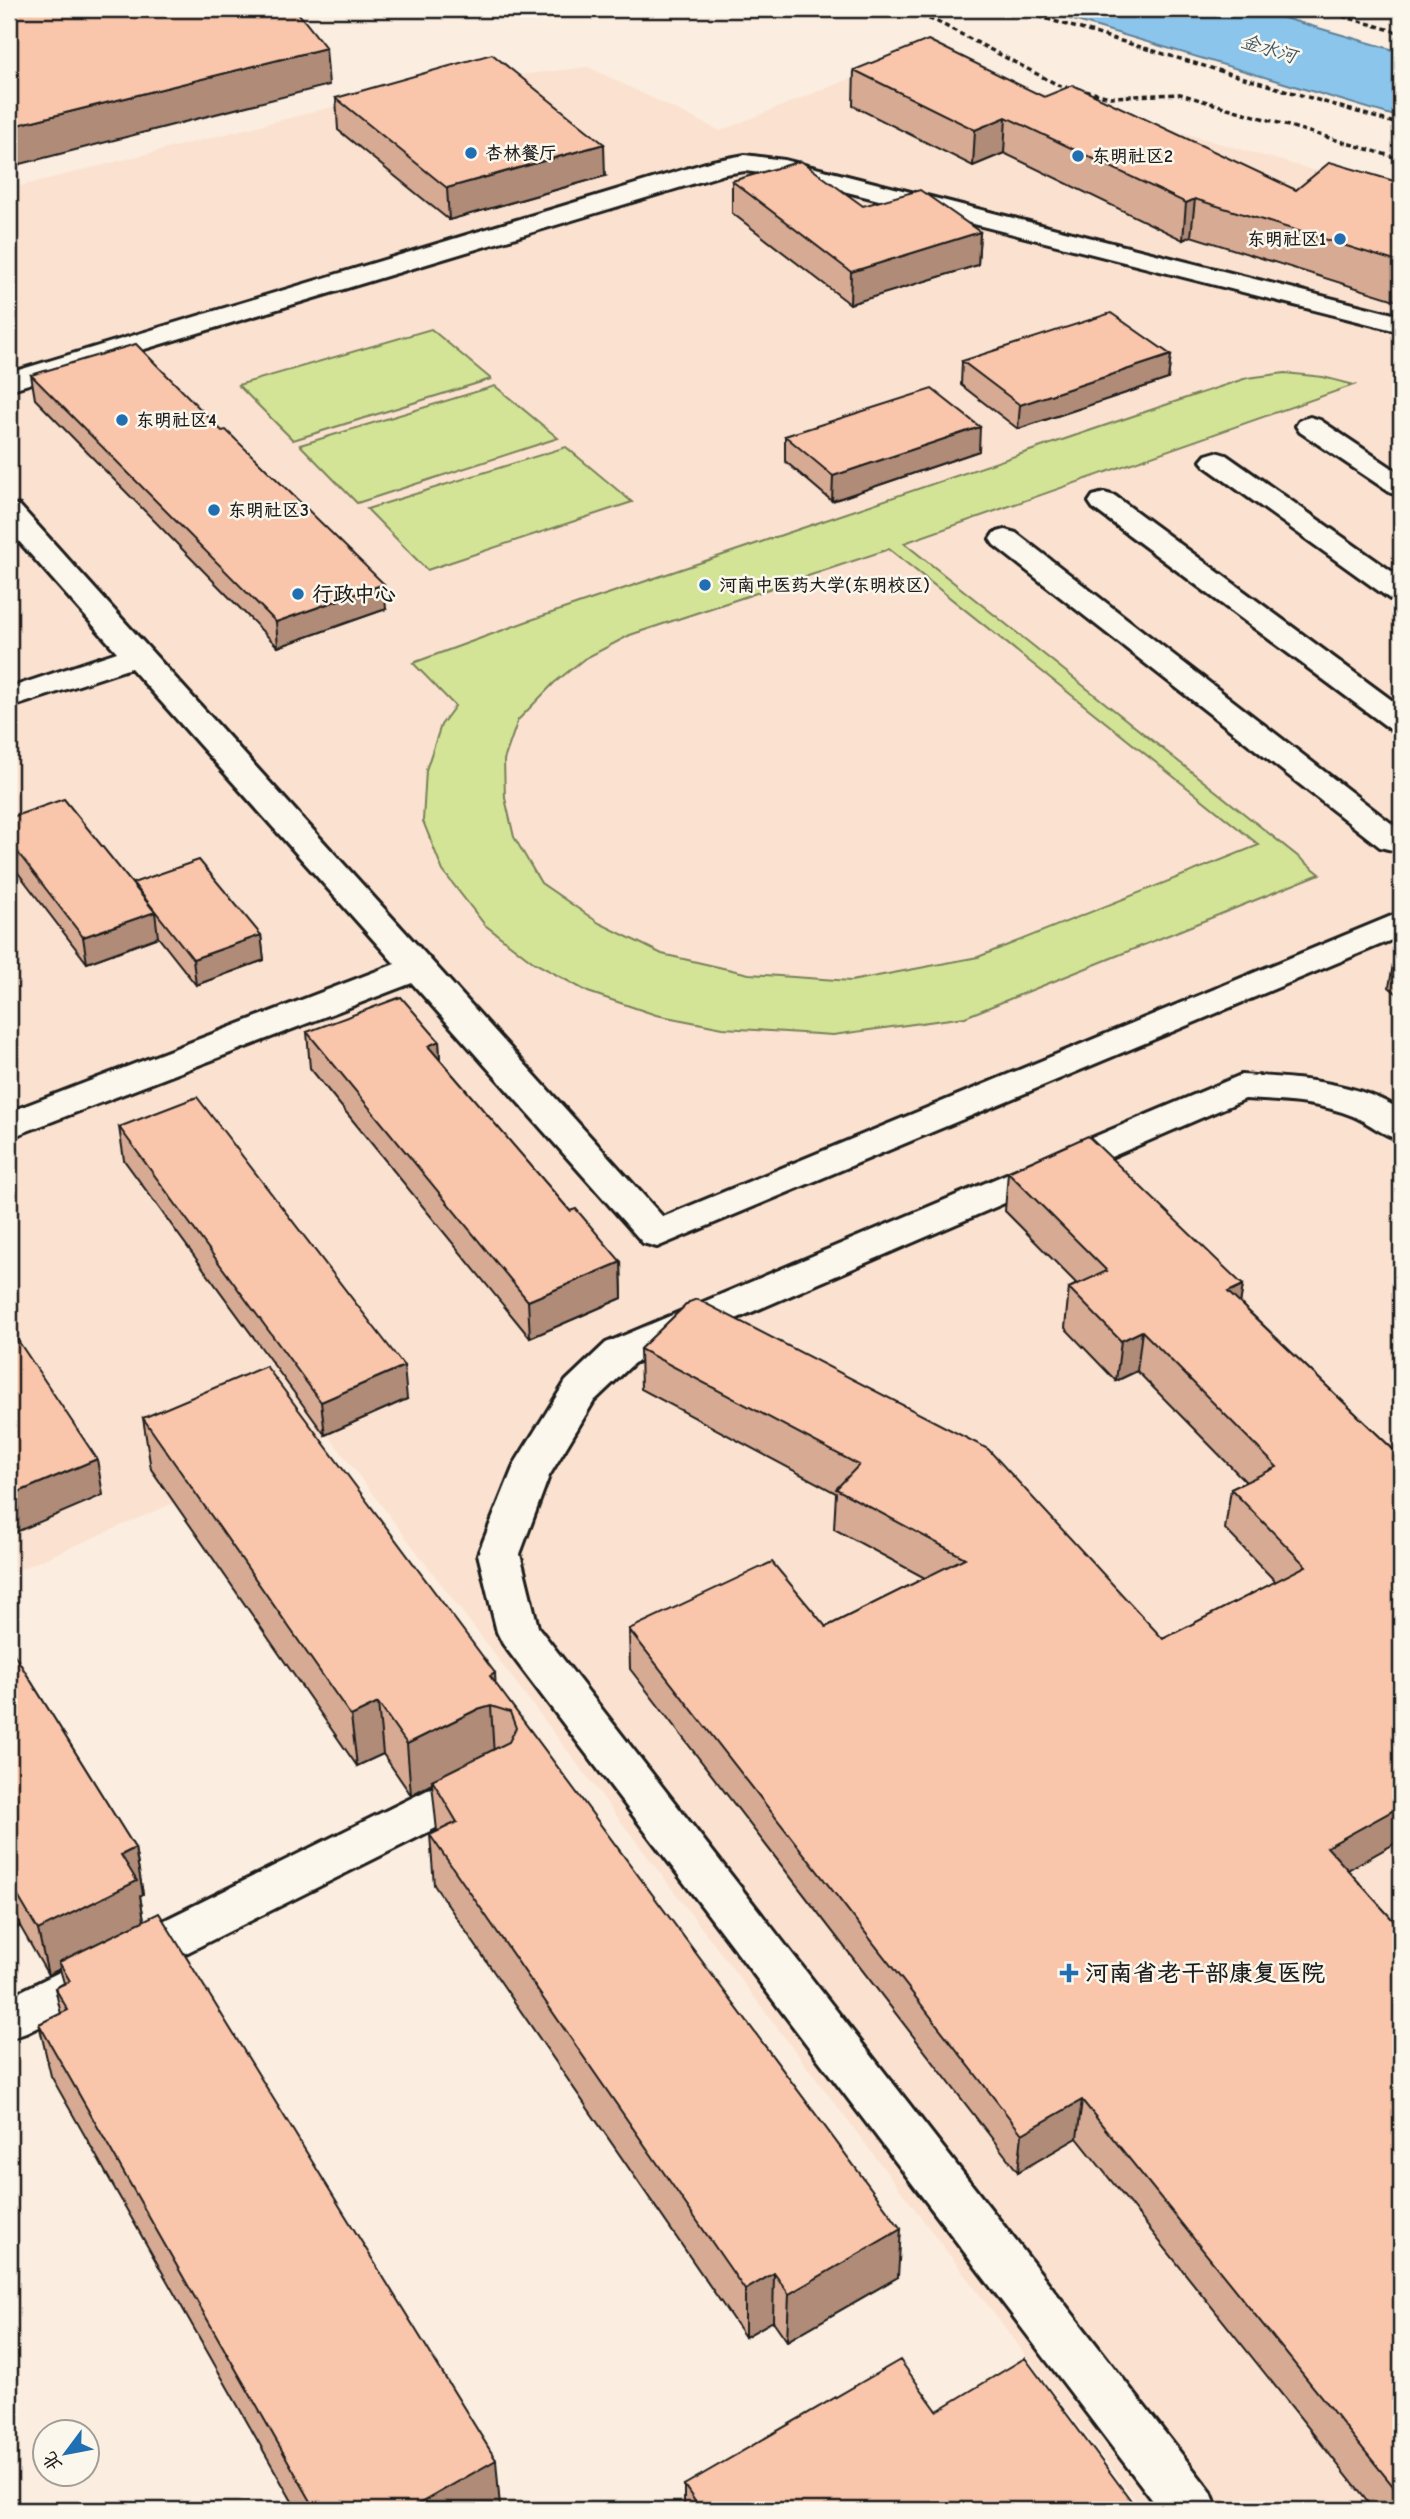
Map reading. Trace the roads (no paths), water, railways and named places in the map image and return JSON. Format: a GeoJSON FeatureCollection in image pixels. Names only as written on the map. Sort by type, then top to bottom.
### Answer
{"type":"FeatureCollection","features":[{"type":"Feature","properties":{"kind":"lane"},"geometry":{"type":"LineString","coordinates":[[9,382],[707,171],[745,163],[784,168],[1401,324]]}},
{"type":"Feature","properties":{"kind":"lane"},"geometry":{"type":"LineString","coordinates":[[1310,426],[1401,487]]}},
{"type":"Feature","properties":{"kind":"lane"},"geometry":{"type":"LineString","coordinates":[[1216,461],[1401,592]]}},
{"type":"Feature","properties":{"kind":"lane"},"geometry":{"type":"LineString","coordinates":[[1104,502],[1401,722]]}},
{"type":"Feature","properties":{"kind":"lane"},"geometry":{"type":"LineString","coordinates":[[9,512],[657,1234],[1401,923]]}},
{"type":"Feature","properties":{"kind":"lane"},"geometry":{"type":"LineString","coordinates":[[1005,539],[1392,840],[1401,836]]}},
{"type":"Feature","properties":{"kind":"lane"},"geometry":{"type":"LineString","coordinates":[[9,698],[136,656]]}},
{"type":"Feature","properties":{"kind":"lane"},"geometry":{"type":"LineString","coordinates":[[9,1126],[417,968]]}},
{"type":"Feature","properties":{"kind":"lane"},"geometry":{"type":"LineString","coordinates":[[1192,2510],[518,1632],[499,1554],[529,1474],[580,1391],[620,1353],[1241,1087],[1293,1089],[1350,1101],[1401,1128]]}},
{"type":"Feature","properties":{"kind":"lane"},"geometry":{"type":"LineString","coordinates":[[9,2019],[495,1777]]}},
{"type":"Feature","properties":{"kind":"water","name":"金水河"},"geometry":{"type":"Polygon","coordinates":[[[1037,9],[1253,9],[1401,52],[1401,118],[1037,9]]]}},
{"type":"Feature","properties":{"kind":"place","name":"杏林餐厅"},"geometry":{"type":"Point","coordinates":[471,153]}},
{"type":"Feature","properties":{"kind":"place","name":"东明社区2"},"geometry":{"type":"Point","coordinates":[1078,156]}},
{"type":"Feature","properties":{"kind":"place","name":"东明社区1"},"geometry":{"type":"Point","coordinates":[1340,239]}},
{"type":"Feature","properties":{"kind":"place","name":"东明社区4"},"geometry":{"type":"Point","coordinates":[122,420]}},
{"type":"Feature","properties":{"kind":"place","name":"东明社区3"},"geometry":{"type":"Point","coordinates":[214,510]}},
{"type":"Feature","properties":{"kind":"place","name":"河南中医药大学(东明校区)"},"geometry":{"type":"Point","coordinates":[705,585]}},
{"type":"Feature","properties":{"kind":"place","name":"行政中心"},"geometry":{"type":"Point","coordinates":[298,594]}},
{"type":"Feature","properties":{"kind":"place","name":"河南省老干部康复医院"},"geometry":{"type":"Point","coordinates":[1069,1973]}}]}
